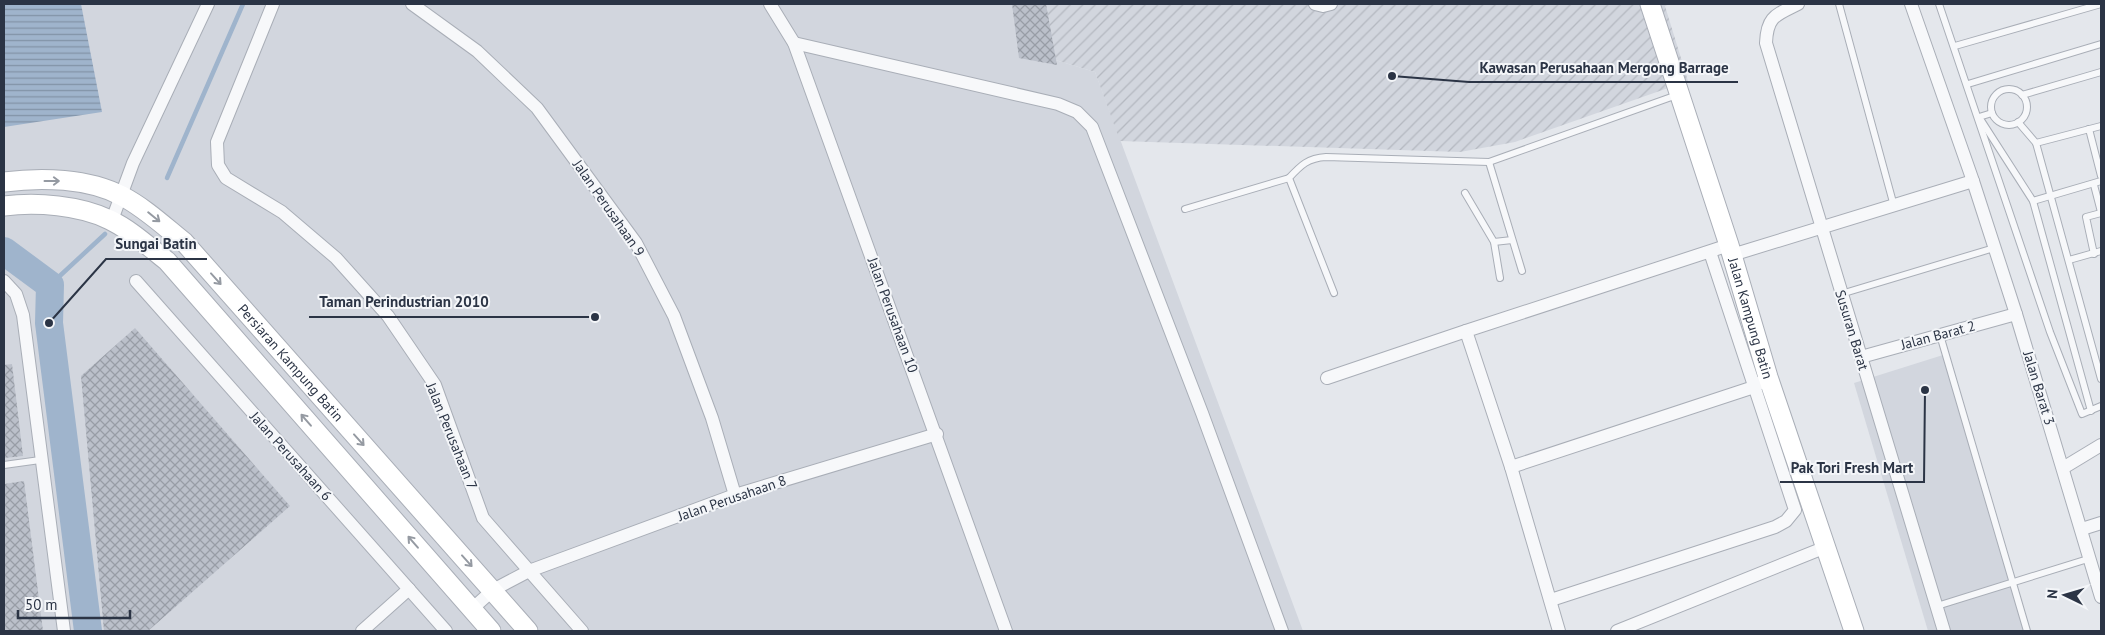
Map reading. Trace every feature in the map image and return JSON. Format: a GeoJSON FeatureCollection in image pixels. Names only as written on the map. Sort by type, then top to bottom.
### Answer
{"type":"FeatureCollection","features":[{"type":"Feature","properties":{"kind":"street"},"geometry":{"type":"LineString","coordinates":[[112,220],[133,163],[208,4]]}},
{"type":"Feature","properties":{"kind":"street","name":"Jalan Perusahaan 7"},"geometry":{"type":"LineString","coordinates":[[273,4],[217,142],[218,165],[226,178],[282,212],[336,258],[388,316],[434,386],[484,518],[582,631]]}},
{"type":"Feature","properties":{"kind":"street","name":"Jalan Perusahaan 9"},"geometry":{"type":"LineString","coordinates":[[412,4],[477,51],[537,108],[636,243],[674,316],[712,418],[734,495]]}},
{"type":"Feature","properties":{"kind":"street","name":"Jalan Perusahaan 10"},"geometry":{"type":"LineString","coordinates":[[770,4],[794,43],[937,434],[1006,631]]}},
{"type":"Feature","properties":{"kind":"street"},"geometry":{"type":"LineString","coordinates":[[1315,4],[1323,6],[1331,4]]}},
{"type":"Feature","properties":{"kind":"street","name":"Jalan Kampung Batin"},"geometry":{"type":"LineString","coordinates":[[1650,4],[1731,250],[1761,382],[1826,547],[1854,631]]}},
{"type":"Feature","properties":{"kind":"street","name":"Susuran Barat"},"geometry":{"type":"LineString","coordinates":[[1798,4],[1772,18],[1766,27],[1766,43],[1944,631]]}},
{"type":"Feature","properties":{"kind":"street","name":"Jalan Barat 3"},"geometry":{"type":"LineString","coordinates":[[1910,4],[1973,180],[2101,593]]}},
{"type":"Feature","properties":{"kind":"street"},"geometry":{"type":"LineString","coordinates":[[794,43],[1058,104],[1077,112],[1092,127],[1202,413],[1282,631]]}},
{"type":"Feature","properties":{"kind":"street"},"geometry":{"type":"LineString","coordinates":[[1327,378],[1710,252],[1731,250],[1822,227],[1973,180]]}},
{"type":"Feature","properties":{"kind":"street","name":"Persiaran Kampung Batin"},"geometry":{"type":"LineString","coordinates":[[4,182],[65,181],[102,187],[122,196],[148,213],[184,242],[528,631]]}},
{"type":"Feature","properties":{"kind":"street","name":"Persiaran Kampung Batin"},"geometry":{"type":"LineString","coordinates":[[4,206],[21,204],[64,208],[112,220],[167,261],[491,631]]}},
{"type":"Feature","properties":{"kind":"street"},"geometry":{"type":"LineString","coordinates":[[1550,600],[1775,527],[1786,522],[1795,510],[1761,382],[1710,252]]}},
{"type":"Feature","properties":{"kind":"street"},"geometry":{"type":"LineString","coordinates":[[4,281],[16,294],[23,315],[40,460],[64,631]]}},
{"type":"Feature","properties":{"kind":"street","name":"Jalan Perusahaan 6"},"geometry":{"type":"LineString","coordinates":[[136,281],[446,631]]}},
{"type":"Feature","properties":{"kind":"street","name":"Jalan Barat 2"},"geometry":{"type":"LineString","coordinates":[[1861,357],[2016,314]]}},
{"type":"Feature","properties":{"kind":"street"},"geometry":{"type":"LineString","coordinates":[[1466,331],[1511,467],[1559,631]]}},
{"type":"Feature","properties":{"kind":"street"},"geometry":{"type":"LineString","coordinates":[[1511,467],[1761,382]]}},
{"type":"Feature","properties":{"kind":"street","name":"Jalan Perusahaan 8"},"geometry":{"type":"LineString","coordinates":[[472,609],[493,590],[529,570],[734,495],[937,434]]}},
{"type":"Feature","properties":{"kind":"street"},"geometry":{"type":"LineString","coordinates":[[2063,468],[2101,445]]}},
{"type":"Feature","properties":{"kind":"street"},"geometry":{"type":"LineString","coordinates":[[2082,529],[2101,523]]}},
{"type":"Feature","properties":{"kind":"street"},"geometry":{"type":"LineString","coordinates":[[1617,631],[1826,547]]}},
{"type":"Feature","properties":{"kind":"street"},"geometry":{"type":"LineString","coordinates":[[362,631],[409,589]]}},
{"type":"Feature","properties":{"kind":"lane"},"geometry":{"type":"LineString","coordinates":[[1839,4],[1894,206]]}},
{"type":"Feature","properties":{"kind":"lane"},"geometry":{"type":"LineString","coordinates":[[1939,4],[1968,84],[2050,332],[2078,405],[2082,414],[2101,406]]}},
{"type":"Feature","properties":{"kind":"lane"},"geometry":{"type":"LineString","coordinates":[[1955,46],[2101,4]]}},
{"type":"Feature","properties":{"kind":"lane"},"geometry":{"type":"LineString","coordinates":[[1968,84],[2101,44]]}},
{"type":"Feature","properties":{"kind":"lane"},"geometry":{"type":"LineString","coordinates":[[2022,95],[2101,72]]}},
{"type":"Feature","properties":{"kind":"lane"},"geometry":{"type":"LineString","coordinates":[[2012,89],[2022,95],[2026,113],[2018,122],[2006,124],[1995,118],[1992,113],[1992,101],[1999,91],[2012,89]]}},
{"type":"Feature","properties":{"kind":"lane"},"geometry":{"type":"LineString","coordinates":[[1185,209],[1290,178],[1303,163],[1313,158],[1489,162],[1681,94]]}},
{"type":"Feature","properties":{"kind":"lane"},"geometry":{"type":"LineString","coordinates":[[1978,117],[1992,113]]}},
{"type":"Feature","properties":{"kind":"lane"},"geometry":{"type":"LineString","coordinates":[[1978,117],[2033,202],[2091,410]]}},
{"type":"Feature","properties":{"kind":"lane"},"geometry":{"type":"LineString","coordinates":[[2018,122],[2036,143],[2101,379]]}},
{"type":"Feature","properties":{"kind":"lane"},"geometry":{"type":"LineString","coordinates":[[2036,143],[2101,126]]}},
{"type":"Feature","properties":{"kind":"lane"},"geometry":{"type":"LineString","coordinates":[[2088,129],[2101,176]]}},
{"type":"Feature","properties":{"kind":"lane"},"geometry":{"type":"LineString","coordinates":[[1489,162],[1522,271]]}},
{"type":"Feature","properties":{"kind":"lane"},"geometry":{"type":"LineString","coordinates":[[1290,178],[1334,293]]}},
{"type":"Feature","properties":{"kind":"lane"},"geometry":{"type":"LineString","coordinates":[[2033,202],[2094,185],[2101,181]]}},
{"type":"Feature","properties":{"kind":"lane"},"geometry":{"type":"LineString","coordinates":[[2094,185],[2101,212],[2086,217],[2094,254]]}},
{"type":"Feature","properties":{"kind":"lane"},"geometry":{"type":"LineString","coordinates":[[1465,193],[1494,242],[1500,278]]}},
{"type":"Feature","properties":{"kind":"lane"},"geometry":{"type":"LineString","coordinates":[[1494,242],[1512,240]]}},
{"type":"Feature","properties":{"kind":"lane"},"geometry":{"type":"LineString","coordinates":[[1841,294],[1994,248]]}},
{"type":"Feature","properties":{"kind":"lane"},"geometry":{"type":"LineString","coordinates":[[2069,260],[2101,251]]}},
{"type":"Feature","properties":{"kind":"lane"},"geometry":{"type":"LineString","coordinates":[[1940,335],[2027,631]]}},
{"type":"Feature","properties":{"kind":"lane"},"geometry":{"type":"LineString","coordinates":[[4,465],[40,460]]}},
{"type":"Feature","properties":{"kind":"lane"},"geometry":{"type":"LineString","coordinates":[[1937,606],[2091,558]]}},
{"type":"Feature","properties":{"kind":"shaded area"},"geometry":{"type":"Polygon","coordinates":[[[4,4],[1043,4],[1052,59],[1095,72],[1303,631],[4,631],[4,4]]]}},
{"type":"Feature","properties":{"kind":"shaded area"},"geometry":{"type":"Polygon","coordinates":[[[1043,4],[1670,4],[1665,6],[1688,81],[1515,142],[1460,152],[1120,141],[1095,72],[1052,59],[1043,4]]]}},
{"type":"Feature","properties":{"kind":"shaded area"},"geometry":{"type":"Polygon","coordinates":[[[1943,355],[2026,631],[1928,631],[1854,383],[1943,355]]]}},
{"type":"Feature","properties":{"kind":"water"},"geometry":{"type":"Polygon","coordinates":[[[4,4],[81,4],[102,112],[4,127],[4,4]]]}},
{"type":"Feature","properties":{"kind":"building"},"geometry":{"type":"Polygon","coordinates":[[[1012,4],[1046,4],[1057,65],[1019,58],[1012,4]]]}},
{"type":"Feature","properties":{"kind":"building"},"geometry":{"type":"Polygon","coordinates":[[[135,328],[290,506],[148,631],[104,631],[81,376],[135,328]]]}},
{"type":"Feature","properties":{"kind":"building"},"geometry":{"type":"Polygon","coordinates":[[[12,364],[23,456],[4,458],[4,365],[12,364]]]}},
{"type":"Feature","properties":{"kind":"building"},"geometry":{"type":"Polygon","coordinates":[[[24,481],[43,631],[4,631],[4,484],[24,481]]]}},
{"type":"Feature","properties":{"kind":"waterway"},"geometry":{"type":"LineString","coordinates":[[167,178],[243,4]]}},
{"type":"Feature","properties":{"kind":"waterway"},"geometry":{"type":"LineString","coordinates":[[50,285],[105,234]]}},
{"type":"Feature","properties":{"kind":"waterway"},"geometry":{"type":"LineString","coordinates":[[4,251],[50,285],[49,323],[88,631]]}},
{"type":"Feature","properties":{"kind":"place","name":"Kawasan Perusahaan Mergong Barrage"},"geometry":{"type":"Point","coordinates":[1392,76]}},
{"type":"Feature","properties":{"kind":"place","name":"Taman Perindustrian 2010"},"geometry":{"type":"Point","coordinates":[595,317]}},
{"type":"Feature","properties":{"kind":"place","name":"Sungai Batin"},"geometry":{"type":"Point","coordinates":[49,323]}},
{"type":"Feature","properties":{"kind":"place","name":"Pak Tori Fresh Mart"},"geometry":{"type":"Point","coordinates":[1925,390]}}]}
